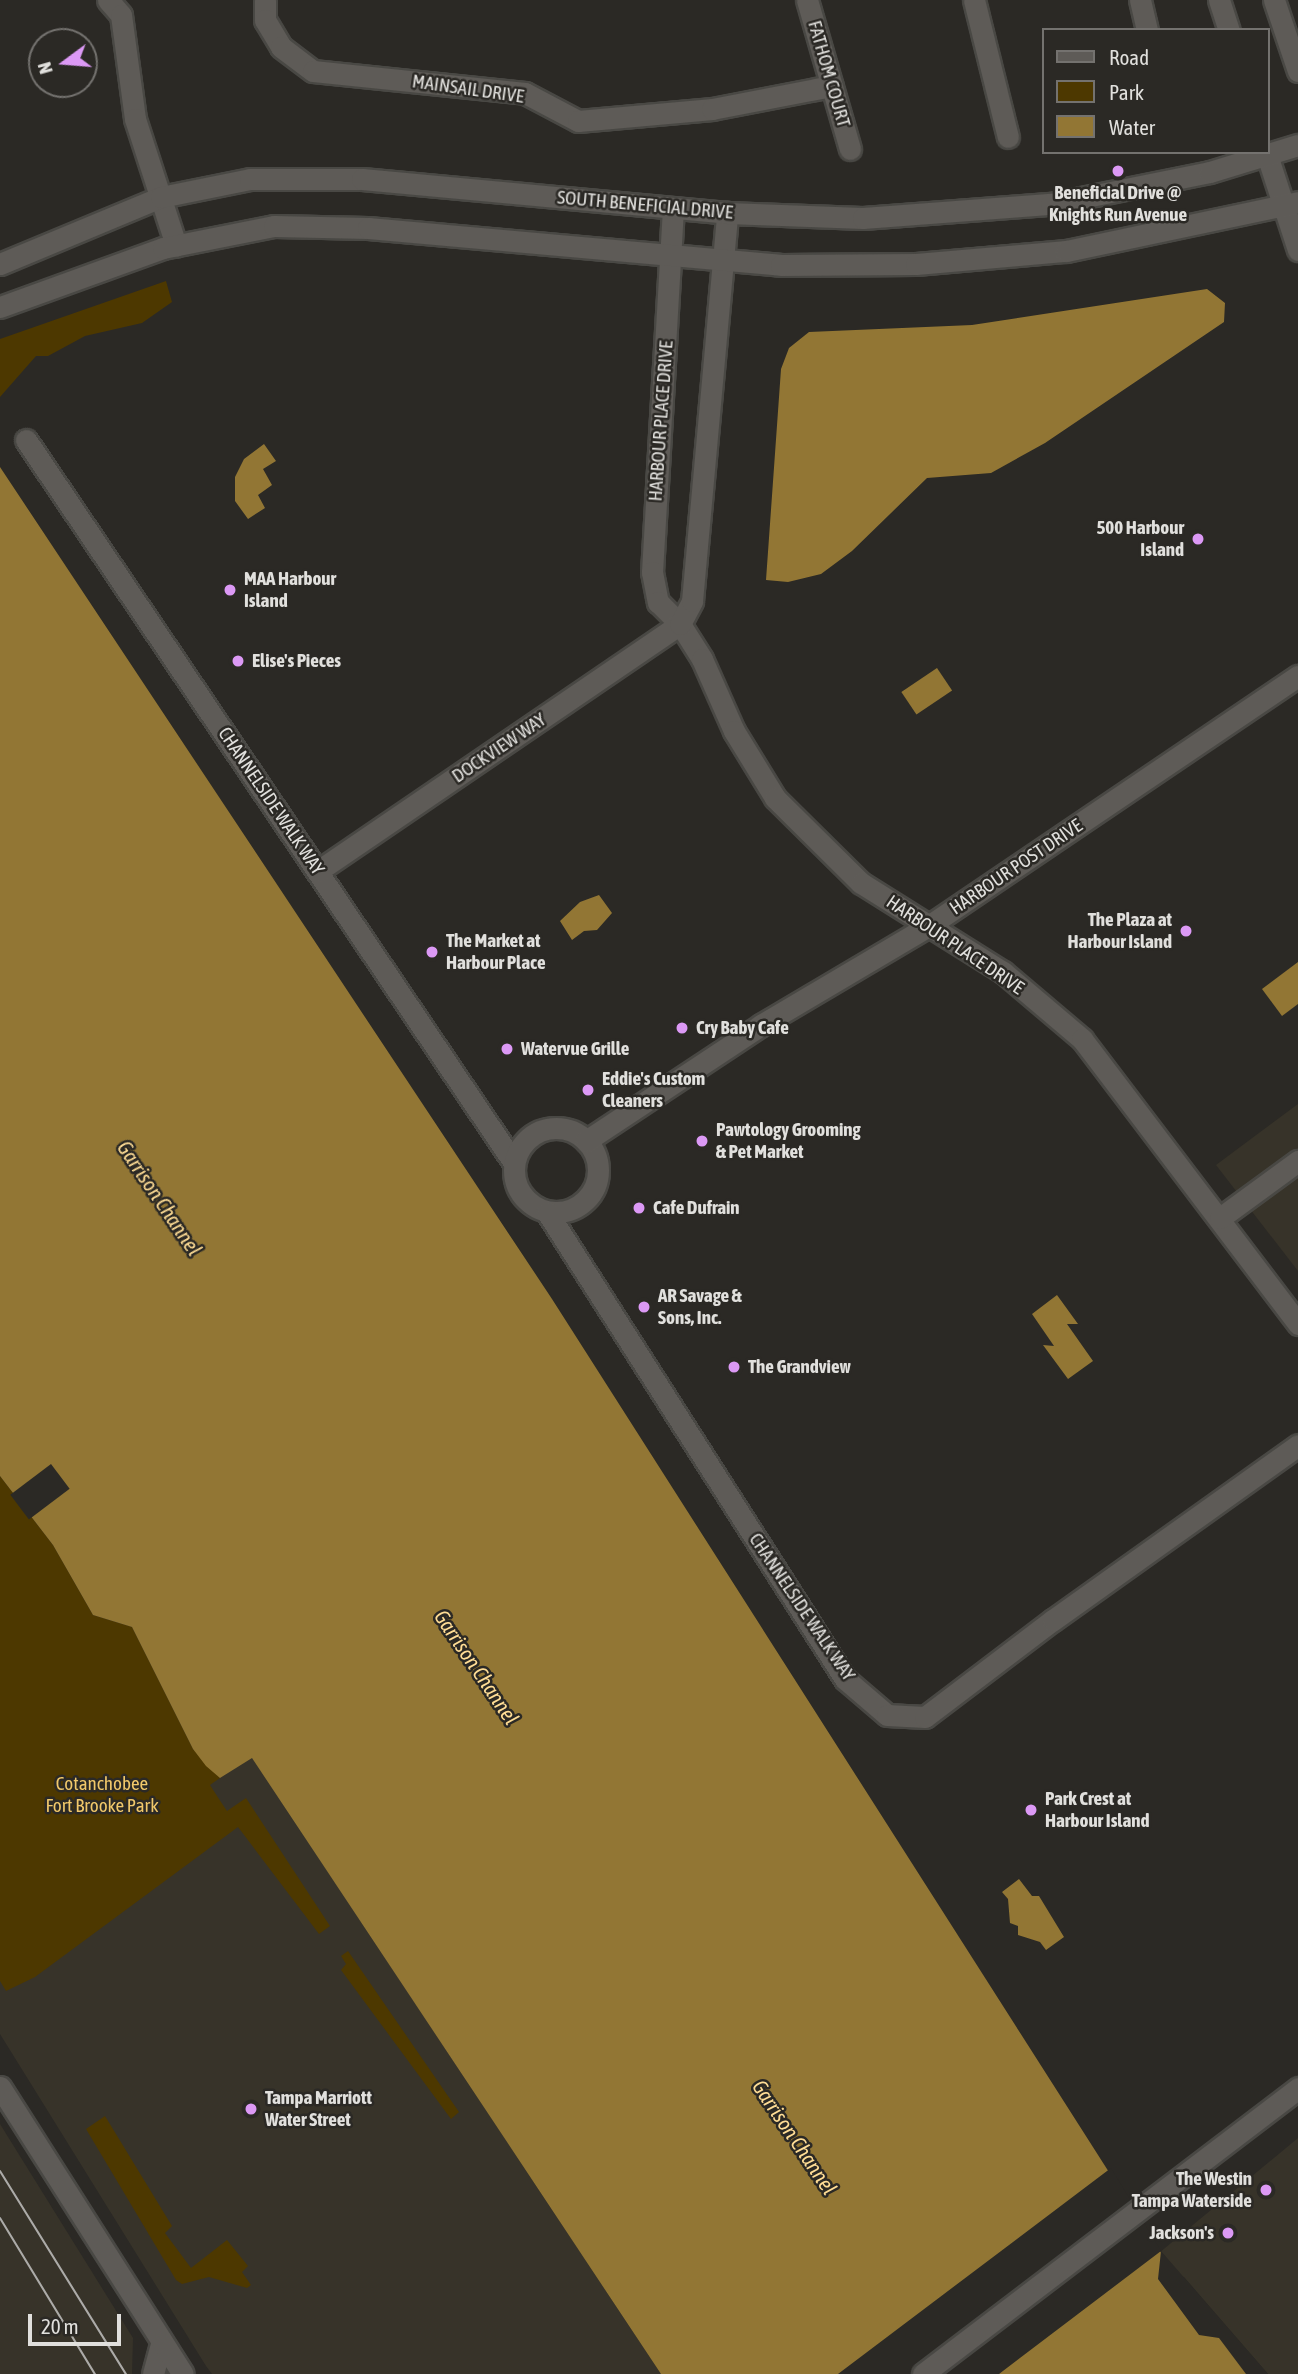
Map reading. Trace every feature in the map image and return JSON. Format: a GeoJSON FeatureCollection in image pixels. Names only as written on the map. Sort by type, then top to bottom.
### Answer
{"type":"FeatureCollection","features":[{"type":"Feature","properties":{"kind":"street"},"geometry":{"type":"LineString","coordinates":[[108,0],[121,15],[135,119],[176,245]]}},
{"type":"Feature","properties":{"kind":"street","name":"MAINSAIL DRIVE"},"geometry":{"type":"LineString","coordinates":[[265,0],[265,20],[281,47],[313,71],[524,93],[578,121],[712,109],[832,86]]}},
{"type":"Feature","properties":{"kind":"street","name":"FATHOM COURT"},"geometry":{"type":"LineString","coordinates":[[807,0],[850,149]]}},
{"type":"Feature","properties":{"kind":"street"},"geometry":{"type":"LineString","coordinates":[[974,0],[1009,137]]}},
{"type":"Feature","properties":{"kind":"street"},"geometry":{"type":"LineString","coordinates":[[1140,0],[1147,28]]}},
{"type":"Feature","properties":{"kind":"street"},"geometry":{"type":"LineString","coordinates":[[1275,0],[1298,71]]}},
{"type":"Feature","properties":{"kind":"street"},"geometry":{"type":"LineString","coordinates":[[1222,1],[1229,28]]}},
{"type":"Feature","properties":{"kind":"street","name":"SOUTH BENEFICIAL DRIVE"},"geometry":{"type":"LineString","coordinates":[[1270,153],[1298,145]]}},
{"type":"Feature","properties":{"kind":"street"},"geometry":{"type":"LineString","coordinates":[[1267,154],[1291,204],[1298,250]]}},
{"type":"Feature","properties":{"kind":"street","name":"SOUTH BENEFICIAL DRIVE"},"geometry":{"type":"LineString","coordinates":[[0,264],[160,197],[239,181],[306,176],[727,213],[863,218],[1025,207],[1162,184],[1267,154]]}},
{"type":"Feature","properties":{"kind":"street"},"geometry":{"type":"LineString","coordinates":[[0,307],[176,245],[252,229],[331,226],[723,261],[831,266],[987,260],[1129,240],[1291,204]]}},
{"type":"Feature","properties":{"kind":"street","name":"HARBOUR PLACE DRIVE"},"geometry":{"type":"LineString","coordinates":[[673,208],[652,572],[657,602],[680,624],[702,659],[734,731],[775,798],[861,883],[927,927],[1003,972],[1082,1039],[1298,1324]]}},
{"type":"Feature","properties":{"kind":"street"},"geometry":{"type":"LineString","coordinates":[[680,624],[692,601],[705,418],[727,213]]}},
{"type":"Feature","properties":{"kind":"street","name":"CHANNELSIDE WALK WAY"},"geometry":{"type":"LineString","coordinates":[[26,440],[514,1163]]}},
{"type":"Feature","properties":{"kind":"street","name":"DOCKVIEW WAY"},"geometry":{"type":"LineString","coordinates":[[318,871],[680,624]]}},
{"type":"Feature","properties":{"kind":"street","name":"HARBOUR POST DRIVE"},"geometry":{"type":"LineString","coordinates":[[586,1141],[761,1025],[927,927],[1298,676]]}},
{"type":"Feature","properties":{"kind":"street"},"geometry":{"type":"LineString","coordinates":[[553,1128],[571,1130],[586,1141],[598,1162],[597,1182],[588,1199],[564,1212],[547,1212],[520,1193],[514,1163],[522,1145],[535,1133],[553,1128]]}},
{"type":"Feature","properties":{"kind":"street"},"geometry":{"type":"LineString","coordinates":[[1220,1218],[1298,1161]]}},
{"type":"Feature","properties":{"kind":"street","name":"CHANNELSIDE WALK WAY"},"geometry":{"type":"LineString","coordinates":[[547,1212],[845,1679],[887,1715],[925,1717],[1053,1619],[1298,1445]]}},
{"type":"Feature","properties":{"kind":"street"},"geometry":{"type":"LineString","coordinates":[[0,2087],[161,2344],[183,2374]]}},
{"type":"Feature","properties":{"kind":"street"},"geometry":{"type":"LineString","coordinates":[[923,2374],[1298,2088]]}},
{"type":"Feature","properties":{"kind":"street"},"geometry":{"type":"LineString","coordinates":[[153,2374],[161,2344]]}},
{"type":"Feature","properties":{"kind":"shaded area"},"geometry":{"type":"Polygon","coordinates":[[[1298,1104],[1298,1271],[1216,1165],[1298,1104]]]}},
{"type":"Feature","properties":{"kind":"shaded area"},"geometry":{"type":"Polygon","coordinates":[[[0,1476],[53,1545],[93,1615],[132,1627],[220,1778],[252,1757],[661,2374],[212,2374],[206,2366],[0,2034],[0,1476]]]}},
{"type":"Feature","properties":{"kind":"shaded area"},"geometry":{"type":"Polygon","coordinates":[[[0,2124],[133,2338],[132,2374],[0,2374],[0,2124]]]}},
{"type":"Feature","properties":{"kind":"shaded area"},"geometry":{"type":"Polygon","coordinates":[[[1298,2138],[1298,2374],[1268,2374],[1184,2277],[1136,2272],[1298,2138]]]}},
{"type":"Feature","properties":{"kind":"green space"},"geometry":{"type":"Polygon","coordinates":[[[166,281],[172,302],[142,323],[85,336],[48,356],[36,356],[0,397],[0,339],[166,281]]]}},
{"type":"Feature","properties":{"kind":"green space","name":"Cotanchobee Fort Brooke Park"},"geometry":{"type":"Polygon","coordinates":[[[0,1476],[53,1545],[93,1615],[132,1627],[193,1749],[220,1778],[210,1785],[227,1811],[246,1798],[330,1926],[319,1934],[238,1827],[35,1977],[6,1991],[0,1981],[0,1476]]]}},
{"type":"Feature","properties":{"kind":"green space"},"geometry":{"type":"Polygon","coordinates":[[[348,1951],[459,2112],[451,2119],[341,1970],[346,1964],[341,1956],[348,1951]]]}},
{"type":"Feature","properties":{"kind":"green space"},"geometry":{"type":"Polygon","coordinates":[[[105,2116],[172,2226],[165,2233],[191,2268],[227,2240],[248,2266],[242,2272],[251,2285],[247,2288],[209,2277],[182,2284],[176,2280],[86,2129],[105,2116]]]}},
{"type":"Feature","properties":{"kind":"water"},"geometry":{"type":"Polygon","coordinates":[[[1207,289],[1225,303],[1224,322],[1045,443],[991,473],[927,478],[852,551],[821,574],[788,582],[766,580],[781,369],[789,348],[809,332],[972,325],[1207,289]]]}},
{"type":"Feature","properties":{"kind":"water"},"geometry":{"type":"Polygon","coordinates":[[[264,444],[276,461],[263,469],[272,485],[258,495],[265,508],[248,519],[235,501],[235,477],[244,459],[264,444]]]}},
{"type":"Feature","properties":{"kind":"water","name":"Garrison Channel"},"geometry":{"type":"Polygon","coordinates":[[[0,467],[552,1299],[1158,2249],[1267,2374],[661,2374],[252,1758],[220,1778],[206,1766],[193,1749],[132,1627],[93,1615],[53,1545],[0,1476],[0,467]]]}},
{"type":"Feature","properties":{"kind":"water"},"geometry":{"type":"Polygon","coordinates":[[[937,668],[952,690],[916,714],[901,692],[937,668]]]}},
{"type":"Feature","properties":{"kind":"water"},"geometry":{"type":"Polygon","coordinates":[[[599,895],[612,913],[597,930],[584,931],[572,940],[560,921],[580,902],[599,895]]]}},
{"type":"Feature","properties":{"kind":"water"},"geometry":{"type":"Polygon","coordinates":[[[1298,962],[1298,1004],[1282,1016],[1262,989],[1298,962]]]}},
{"type":"Feature","properties":{"kind":"water"},"geometry":{"type":"Polygon","coordinates":[[[1057,1295],[1078,1324],[1067,1324],[1093,1361],[1068,1379],[1043,1345],[1054,1346],[1032,1314],[1057,1295]]]}},
{"type":"Feature","properties":{"kind":"water"},"geometry":{"type":"Polygon","coordinates":[[[1019,1879],[1032,1896],[1039,1896],[1064,1937],[1046,1950],[1040,1942],[1018,1935],[1018,1926],[1010,1923],[1008,1899],[1002,1892],[1019,1879]]]}},
{"type":"Feature","properties":{"kind":"pier"},"geometry":{"type":"Polygon","coordinates":[[[51,1464],[70,1489],[29,1519],[10,1495],[51,1464]]]}},
{"type":"Feature","properties":{"kind":"pier"},"geometry":{"type":"Polygon","coordinates":[[[1111,2168],[1161,2251],[999,2374],[838,2374],[1111,2168]]]}},
{"type":"Feature","properties":{"kind":"pier"},"geometry":{"type":"Polygon","coordinates":[[[1161,2251],[1268,2374],[1246,2374],[1219,2338],[1199,2335],[1158,2279],[1161,2251]]]}},
{"type":"Feature","properties":{"kind":"tram line"},"geometry":{"type":"LineString","coordinates":[[0,2171],[126,2374]]}},
{"type":"Feature","properties":{"kind":"tram line"},"geometry":{"type":"LineString","coordinates":[[0,2218],[95,2374]]}},
{"type":"Feature","properties":{"kind":"place","name":"Beneficial Drive @ Knights Run Avenue"},"geometry":{"type":"Point","coordinates":[1118,171]}},
{"type":"Feature","properties":{"kind":"place","name":"500 Harbour Island"},"geometry":{"type":"Point","coordinates":[1198,539]}},
{"type":"Feature","properties":{"kind":"place","name":"MAA Harbour Island"},"geometry":{"type":"Point","coordinates":[230,590]}},
{"type":"Feature","properties":{"kind":"place","name":"Elise's Pieces"},"geometry":{"type":"Point","coordinates":[238,661]}},
{"type":"Feature","properties":{"kind":"place","name":"The Plaza at Harbour Island"},"geometry":{"type":"Point","coordinates":[1186,931]}},
{"type":"Feature","properties":{"kind":"place","name":"The Market at Harbour Place"},"geometry":{"type":"Point","coordinates":[432,952]}},
{"type":"Feature","properties":{"kind":"place","name":"Cry Baby Cafe"},"geometry":{"type":"Point","coordinates":[682,1028]}},
{"type":"Feature","properties":{"kind":"place","name":"Watervue Grille"},"geometry":{"type":"Point","coordinates":[507,1049]}},
{"type":"Feature","properties":{"kind":"place","name":"Eddie's Custom Cleaners"},"geometry":{"type":"Point","coordinates":[588,1090]}},
{"type":"Feature","properties":{"kind":"place","name":"Pawtology Grooming & Pet Market"},"geometry":{"type":"Point","coordinates":[702,1141]}},
{"type":"Feature","properties":{"kind":"place","name":"Cafe Dufrain"},"geometry":{"type":"Point","coordinates":[639,1208]}},
{"type":"Feature","properties":{"kind":"place","name":"AR Savage & Sons, Inc."},"geometry":{"type":"Point","coordinates":[644,1307]}},
{"type":"Feature","properties":{"kind":"place","name":"The Grandview"},"geometry":{"type":"Point","coordinates":[734,1367]}},
{"type":"Feature","properties":{"kind":"place","name":"Park Crest at Harbour Island"},"geometry":{"type":"Point","coordinates":[1031,1810]}},
{"type":"Feature","properties":{"kind":"place","name":"Tampa Marriott Water Street"},"geometry":{"type":"Point","coordinates":[251,2109]}},
{"type":"Feature","properties":{"kind":"place","name":"The Westin Tampa Waterside"},"geometry":{"type":"Point","coordinates":[1266,2190]}},
{"type":"Feature","properties":{"kind":"place","name":"Jackson's"},"geometry":{"type":"Point","coordinates":[1228,2233]}}]}
